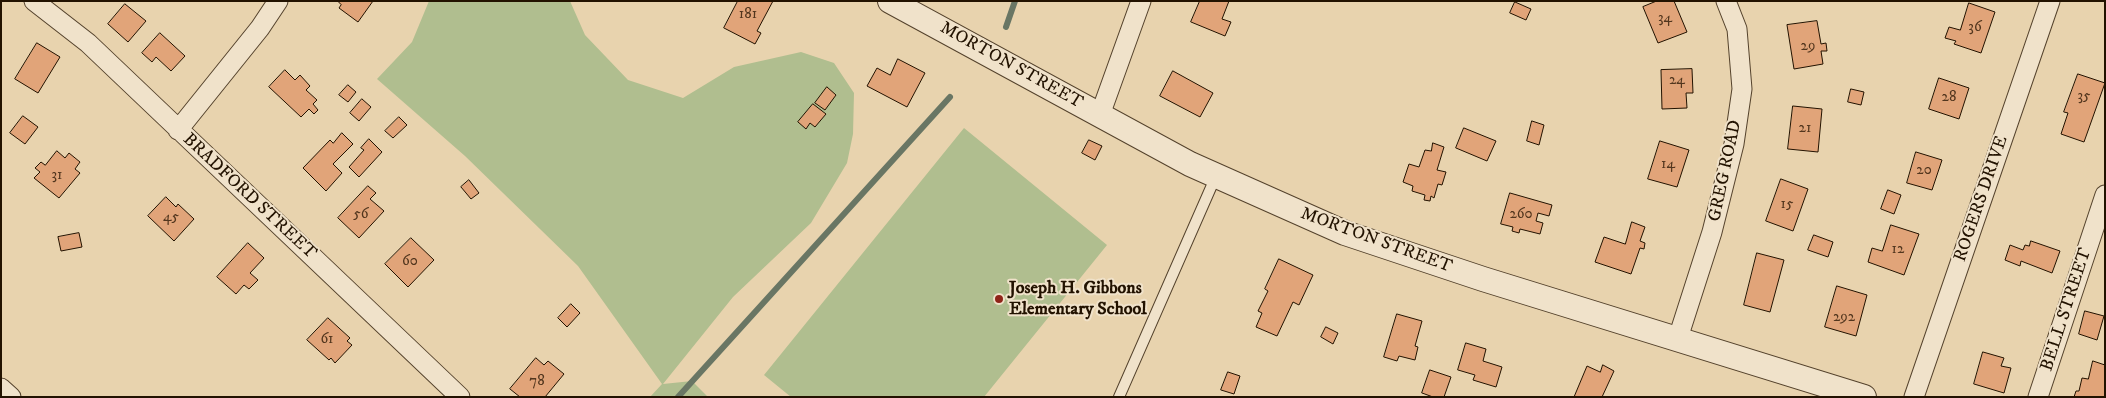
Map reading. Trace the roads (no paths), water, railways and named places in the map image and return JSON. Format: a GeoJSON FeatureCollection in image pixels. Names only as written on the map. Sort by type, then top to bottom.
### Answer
{"type":"FeatureCollection","features":[{"type":"Feature","properties":{"kind":"street","name":"BRADFORD STREET"},"geometry":{"type":"LineString","coordinates":[[34,1],[88,43],[454,395]]}},
{"type":"Feature","properties":{"kind":"street"},"geometry":{"type":"LineString","coordinates":[[178,130],[255,34],[278,1]]}},
{"type":"Feature","properties":{"kind":"street","name":"MORTON STREET"},"geometry":{"type":"LineString","coordinates":[[890,1],[1216,176],[1345,233],[1483,279],[1864,397]]}},
{"type":"Feature","properties":{"kind":"street"},"geometry":{"type":"LineString","coordinates":[[1100,114],[1141,1]]}},
{"type":"Feature","properties":{"kind":"street","name":"GREG ROAD"},"geometry":{"type":"LineString","coordinates":[[1678,338],[1712,232],[1734,144],[1742,89],[1737,29],[1726,1]]}},
{"type":"Feature","properties":{"kind":"street","name":"ROGERS DRIVE"},"geometry":{"type":"LineString","coordinates":[[1914,397],[2050,1]]}},
{"type":"Feature","properties":{"kind":"street","name":"BELL STREET"},"geometry":{"type":"LineString","coordinates":[[2038,397],[2105,195]]}},
{"type":"Feature","properties":{"kind":"street"},"geometry":{"type":"LineString","coordinates":[[1,388],[11,397]]}},
{"type":"Feature","properties":{"kind":"lane"},"geometry":{"type":"LineString","coordinates":[[1118,397],[1216,176]]}},
{"type":"Feature","properties":{"kind":"waterway"},"geometry":{"type":"LineString","coordinates":[[1006,27],[1015,1]]}},
{"type":"Feature","properties":{"kind":"waterway"},"geometry":{"type":"LineString","coordinates":[[678,397],[950,97]]}},
{"type":"Feature","properties":{"kind":"place","name":"Joseph H. Gibbons Elementary School"},"geometry":{"type":"Point","coordinates":[999,299]}}]}
